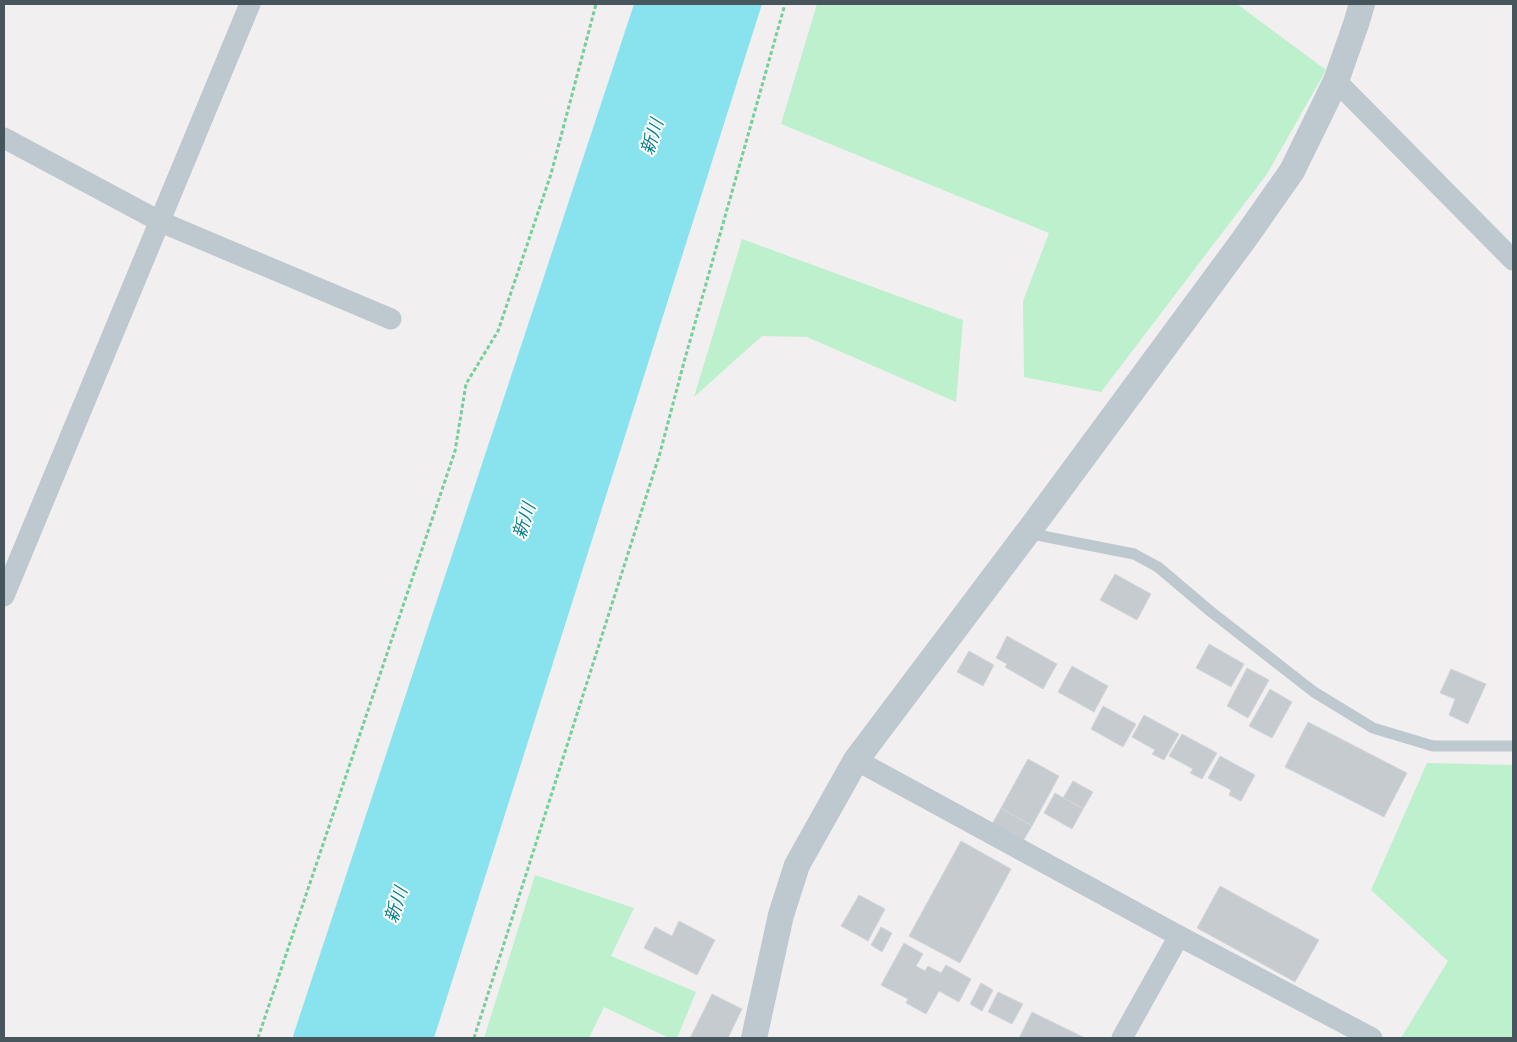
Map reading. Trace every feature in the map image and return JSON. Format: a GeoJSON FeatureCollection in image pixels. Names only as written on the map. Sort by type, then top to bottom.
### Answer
{"type":"FeatureCollection","features":[{"type":"Feature","properties":{"kind":"street"},"geometry":{"type":"LineString","coordinates":[[4,596],[250,4]]}},
{"type":"Feature","properties":{"kind":"street"},"geometry":{"type":"LineString","coordinates":[[754,1038],[781,915],[798,865],[856,760],[1027,533],[1245,238],[1292,171],[1336,81],[1362,4]]}},
{"type":"Feature","properties":{"kind":"street"},"geometry":{"type":"LineString","coordinates":[[1336,81],[1513,260]]}},
{"type":"Feature","properties":{"kind":"street"},"geometry":{"type":"LineString","coordinates":[[4,138],[160,222],[391,319]]}},
{"type":"Feature","properties":{"kind":"street"},"geometry":{"type":"LineString","coordinates":[[856,760],[1178,936],[1372,1038]]}},
{"type":"Feature","properties":{"kind":"street"},"geometry":{"type":"LineString","coordinates":[[1122,1038],[1178,936]]}},
{"type":"Feature","properties":{"kind":"lane"},"geometry":{"type":"LineString","coordinates":[[1027,533],[1134,554],[1158,567],[1210,612],[1314,692],[1373,728],[1433,746],[1513,746]]}},
{"type":"Feature","properties":{"kind":"path"},"geometry":{"type":"LineString","coordinates":[[258,1038],[455,451],[466,384],[498,331],[550,174],[596,4]]}},
{"type":"Feature","properties":{"kind":"path"},"geometry":{"type":"LineString","coordinates":[[474,1038],[660,453],[785,4]]}},
{"type":"Feature","properties":{"kind":"green space"},"geometry":{"type":"Polygon","coordinates":[[[817,4],[1237,4],[1326,70],[1267,174],[1101,392],[1024,377],[1023,301],[1049,233],[781,124],[817,4]]]}},
{"type":"Feature","properties":{"kind":"green space"},"geometry":{"type":"Polygon","coordinates":[[[742,239],[963,320],[956,402],[807,337],[762,336],[694,397],[742,239]]]}},
{"type":"Feature","properties":{"kind":"green space"},"geometry":{"type":"Polygon","coordinates":[[[1427,763],[1513,765],[1513,1038],[1401,1038],[1448,961],[1371,890],[1427,763]]]}},
{"type":"Feature","properties":{"kind":"green space"},"geometry":{"type":"Polygon","coordinates":[[[535,875],[634,908],[611,956],[696,992],[677,1038],[669,1038],[604,1007],[589,1038],[484,1038],[535,875]]]}},
{"type":"Feature","properties":{"kind":"water","name":"新川"},"geometry":{"type":"Polygon","coordinates":[[[634,4],[762,4],[434,1038],[295,1038],[293,1036],[634,4]]]}},
{"type":"Feature","properties":{"kind":"building"},"geometry":{"type":"Polygon","coordinates":[[[1115,574],[1151,594],[1137,620],[1100,600],[1115,574]]]}},
{"type":"Feature","properties":{"kind":"building"},"geometry":{"type":"Polygon","coordinates":[[[1007,636],[1057,664],[1043,689],[1005,667],[1007,664],[996,658],[1007,636]]]}},
{"type":"Feature","properties":{"kind":"building"},"geometry":{"type":"Polygon","coordinates":[[[1209,644],[1244,664],[1231,687],[1196,668],[1209,644]]]}},
{"type":"Feature","properties":{"kind":"building"},"geometry":{"type":"Polygon","coordinates":[[[969,651],[994,665],[983,686],[957,672],[969,651]]]}},
{"type":"Feature","properties":{"kind":"building"},"geometry":{"type":"Polygon","coordinates":[[[1072,666],[1108,686],[1094,712],[1058,692],[1072,666]]]}},
{"type":"Feature","properties":{"kind":"building"},"geometry":{"type":"Polygon","coordinates":[[[1247,668],[1269,680],[1248,718],[1227,706],[1247,668]]]}},
{"type":"Feature","properties":{"kind":"building"},"geometry":{"type":"Polygon","coordinates":[[[1451,669],[1486,684],[1468,724],[1449,715],[1455,699],[1440,693],[1451,669]]]}},
{"type":"Feature","properties":{"kind":"building"},"geometry":{"type":"Polygon","coordinates":[[[1270,689],[1292,702],[1272,738],[1249,726],[1270,689]]]}},
{"type":"Feature","properties":{"kind":"building"},"geometry":{"type":"Polygon","coordinates":[[[1103,706],[1136,724],[1123,747],[1091,729],[1103,706]]]}},
{"type":"Feature","properties":{"kind":"building"},"geometry":{"type":"Polygon","coordinates":[[[1144,715],[1179,734],[1164,760],[1152,754],[1155,750],[1132,737],[1144,715]]]}},
{"type":"Feature","properties":{"kind":"building"},"geometry":{"type":"Polygon","coordinates":[[[1308,722],[1407,773],[1384,817],[1285,767],[1308,722]]]}},
{"type":"Feature","properties":{"kind":"building"},"geometry":{"type":"Polygon","coordinates":[[[1182,734],[1217,753],[1202,779],[1190,773],[1193,769],[1169,756],[1182,734]]]}},
{"type":"Feature","properties":{"kind":"building"},"geometry":{"type":"Polygon","coordinates":[[[1220,756],[1255,775],[1241,801],[1229,795],[1231,790],[1208,778],[1220,756]]]}},
{"type":"Feature","properties":{"kind":"building"},"geometry":{"type":"Polygon","coordinates":[[[1028,759],[1059,776],[1032,826],[1001,808],[1028,759]]]}},
{"type":"Feature","properties":{"kind":"building"},"geometry":{"type":"Polygon","coordinates":[[[1073,781],[1093,792],[1083,809],[1063,798],[1073,781]]]}},
{"type":"Feature","properties":{"kind":"building"},"geometry":{"type":"Polygon","coordinates":[[[1055,793],[1083,809],[1072,829],[1044,813],[1055,793]]]}},
{"type":"Feature","properties":{"kind":"building"},"geometry":{"type":"Polygon","coordinates":[[[1001,808],[1032,826],[1023,841],[992,824],[1001,808]]]}},
{"type":"Feature","properties":{"kind":"building"},"geometry":{"type":"Polygon","coordinates":[[[961,841],[1011,869],[960,963],[909,936],[961,841]]]}},
{"type":"Feature","properties":{"kind":"building"},"geometry":{"type":"Polygon","coordinates":[[[1220,886],[1319,940],[1295,982],[1197,928],[1220,886]]]}},
{"type":"Feature","properties":{"kind":"building"},"geometry":{"type":"Polygon","coordinates":[[[859,895],[885,909],[868,941],[841,926],[859,895]]]}},
{"type":"Feature","properties":{"kind":"building"},"geometry":{"type":"Polygon","coordinates":[[[679,921],[715,940],[697,975],[644,948],[655,927],[672,936],[679,921]]]}},
{"type":"Feature","properties":{"kind":"building"},"geometry":{"type":"Polygon","coordinates":[[[881,927],[892,933],[882,952],[871,945],[881,927]]]}},
{"type":"Feature","properties":{"kind":"building"},"geometry":{"type":"Polygon","coordinates":[[[904,943],[923,954],[916,966],[925,971],[928,966],[941,973],[946,965],[971,979],[959,1002],[939,991],[926,1014],[906,1003],[908,999],[881,985],[904,943]]]}},
{"type":"Feature","properties":{"kind":"building"},"geometry":{"type":"Polygon","coordinates":[[[981,983],[993,990],[982,1011],[970,1004],[981,983]]]}},
{"type":"Feature","properties":{"kind":"building"},"geometry":{"type":"Polygon","coordinates":[[[998,992],[1023,1004],[1012,1024],[988,1012],[998,992]]]}},
{"type":"Feature","properties":{"kind":"building"},"geometry":{"type":"Polygon","coordinates":[[[712,994],[742,1009],[728,1038],[690,1038],[712,994]]]}},
{"type":"Feature","properties":{"kind":"building"},"geometry":{"type":"Polygon","coordinates":[[[1032,1012],[1085,1038],[1019,1038],[1032,1012]]]}}]}
